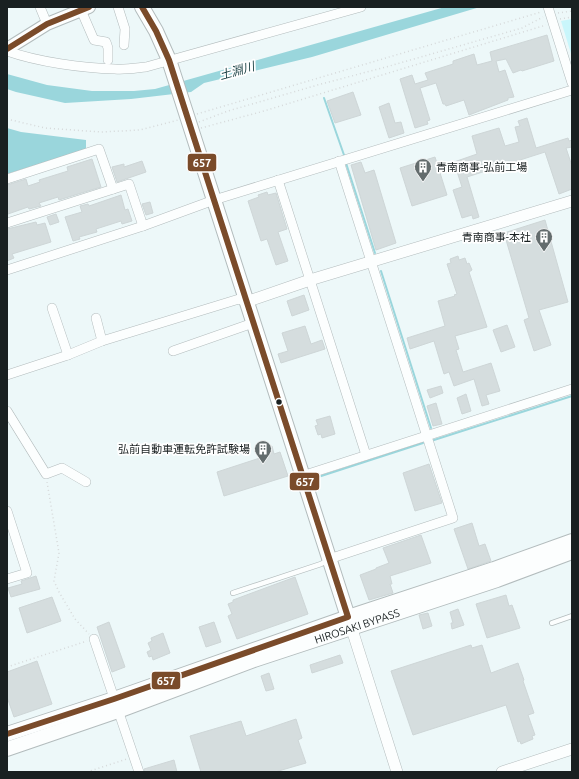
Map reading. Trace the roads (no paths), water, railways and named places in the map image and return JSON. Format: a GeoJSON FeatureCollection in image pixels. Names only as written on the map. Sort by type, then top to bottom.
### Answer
{"type":"FeatureCollection","features":[{"type":"Feature","properties":{"kind":"main road"},"geometry":{"type":"LineString","coordinates":[[142,7],[156,31],[170,64],[189,118],[246,302],[349,622]]}},
{"type":"Feature","properties":{"kind":"main road"},"geometry":{"type":"LineString","coordinates":[[7,50],[47,24],[78,9]]}},
{"type":"Feature","properties":{"kind":"main road","name":"HIROSAKI BYPASS"},"geometry":{"type":"LineString","coordinates":[[7,734],[116,705],[254,660],[349,622],[494,568],[572,541]]}},
{"type":"Feature","properties":{"kind":"main road","name":"HIROSAKI BYPASS"},"geometry":{"type":"LineString","coordinates":[[349,622],[496,580],[572,552]]}},
{"type":"Feature","properties":{"kind":"main road","name":"HIROSAKI BYPASS"},"geometry":{"type":"LineString","coordinates":[[7,748],[116,705]]}},
{"type":"Feature","properties":{"kind":"street"},"geometry":{"type":"LineString","coordinates":[[40,7],[47,24]]}},
{"type":"Feature","properties":{"kind":"street"},"geometry":{"type":"LineString","coordinates":[[118,7],[125,29],[124,45]]}},
{"type":"Feature","properties":{"kind":"street"},"geometry":{"type":"LineString","coordinates":[[7,50],[22,56],[72,65],[116,70],[146,67],[170,64],[361,7]]}},
{"type":"Feature","properties":{"kind":"street"},"geometry":{"type":"LineString","coordinates":[[78,9],[94,40],[106,42],[108,48],[108,60]]}},
{"type":"Feature","properties":{"kind":"street"},"geometry":{"type":"LineString","coordinates":[[550,11],[572,83]]}},
{"type":"Feature","properties":{"kind":"street"},"geometry":{"type":"LineString","coordinates":[[7,270],[143,226],[214,200],[572,90]]}},
{"type":"Feature","properties":{"kind":"street"},"geometry":{"type":"LineString","coordinates":[[7,179],[99,149],[113,189]]}},
{"type":"Feature","properties":{"kind":"street"},"geometry":{"type":"LineString","coordinates":[[329,559],[453,518],[339,161]]}},
{"type":"Feature","properties":{"kind":"street"},"geometry":{"type":"LineString","coordinates":[[278,180],[366,455]]}},
{"type":"Feature","properties":{"kind":"street"},"geometry":{"type":"LineString","coordinates":[[7,223],[129,184],[143,226]]}},
{"type":"Feature","properties":{"kind":"street"},"geometry":{"type":"LineString","coordinates":[[7,375],[68,355],[102,341],[239,299],[246,302],[310,280],[572,201]]}},
{"type":"Feature","properties":{"kind":"street"},"geometry":{"type":"LineString","coordinates":[[52,308],[68,355]]}},
{"type":"Feature","properties":{"kind":"street"},"geometry":{"type":"LineString","coordinates":[[96,318],[102,341]]}},
{"type":"Feature","properties":{"kind":"street"},"geometry":{"type":"LineString","coordinates":[[173,351],[253,323]]}},
{"type":"Feature","properties":{"kind":"street"},"geometry":{"type":"LineString","coordinates":[[302,476],[572,389]]}},
{"type":"Feature","properties":{"kind":"street"},"geometry":{"type":"LineString","coordinates":[[7,411],[46,474],[53,470],[62,468],[86,482]]}},
{"type":"Feature","properties":{"kind":"street"},"geometry":{"type":"LineString","coordinates":[[7,511],[10,533],[27,573],[7,579]]}},
{"type":"Feature","properties":{"kind":"street"},"geometry":{"type":"LineString","coordinates":[[349,622],[397,772]]}},
{"type":"Feature","properties":{"kind":"street"},"geometry":{"type":"LineString","coordinates":[[94,639],[139,772]]}},
{"type":"Feature","properties":{"kind":"street"},"geometry":{"type":"LineString","coordinates":[[502,772],[572,749]]}},
{"type":"Feature","properties":{"kind":"lane"},"geometry":{"type":"LineString","coordinates":[[233,593],[321,564],[329,559]]}},
{"type":"Feature","properties":{"kind":"lane"},"geometry":{"type":"LineString","coordinates":[[552,623],[572,616]]}},
{"type":"Feature","properties":{"kind":"water","name":"土淵川"},"geometry":{"type":"Polygon","coordinates":[[[445,7],[480,7],[312,57],[204,83],[191,92],[131,99],[65,103],[7,89],[7,74],[47,85],[92,91],[134,91],[155,89],[445,7]]]}},
{"type":"Feature","properties":{"kind":"water"},"geometry":{"type":"Polygon","coordinates":[[[7,128],[21,132],[86,140],[86,149],[7,174],[7,128]]]}},
{"type":"Feature","properties":{"kind":"waterway"},"geometry":{"type":"LineString","coordinates":[[324,98],[344,155]]}},
{"type":"Feature","properties":{"kind":"waterway"},"geometry":{"type":"LineString","coordinates":[[346,163],[375,253]]}},
{"type":"Feature","properties":{"kind":"waterway"},"geometry":{"type":"LineString","coordinates":[[381,271],[431,428]]}},
{"type":"Feature","properties":{"kind":"waterway"},"geometry":{"type":"LineString","coordinates":[[434,440],[572,396]]}},
{"type":"Feature","properties":{"kind":"waterway"},"geometry":{"type":"LineString","coordinates":[[315,478],[423,443]]}},
{"type":"Feature","properties":{"kind":"place","name":"青南商事-弘前工場"},"geometry":{"type":"Point","coordinates":[423,182]}},
{"type":"Feature","properties":{"kind":"place","name":"青南商事-本社"},"geometry":{"type":"Point","coordinates":[544,252]}},
{"type":"Feature","properties":{"kind":"place","name":"弘前自動車運転免許試験場"},"geometry":{"type":"Point","coordinates":[263,464]}}]}
